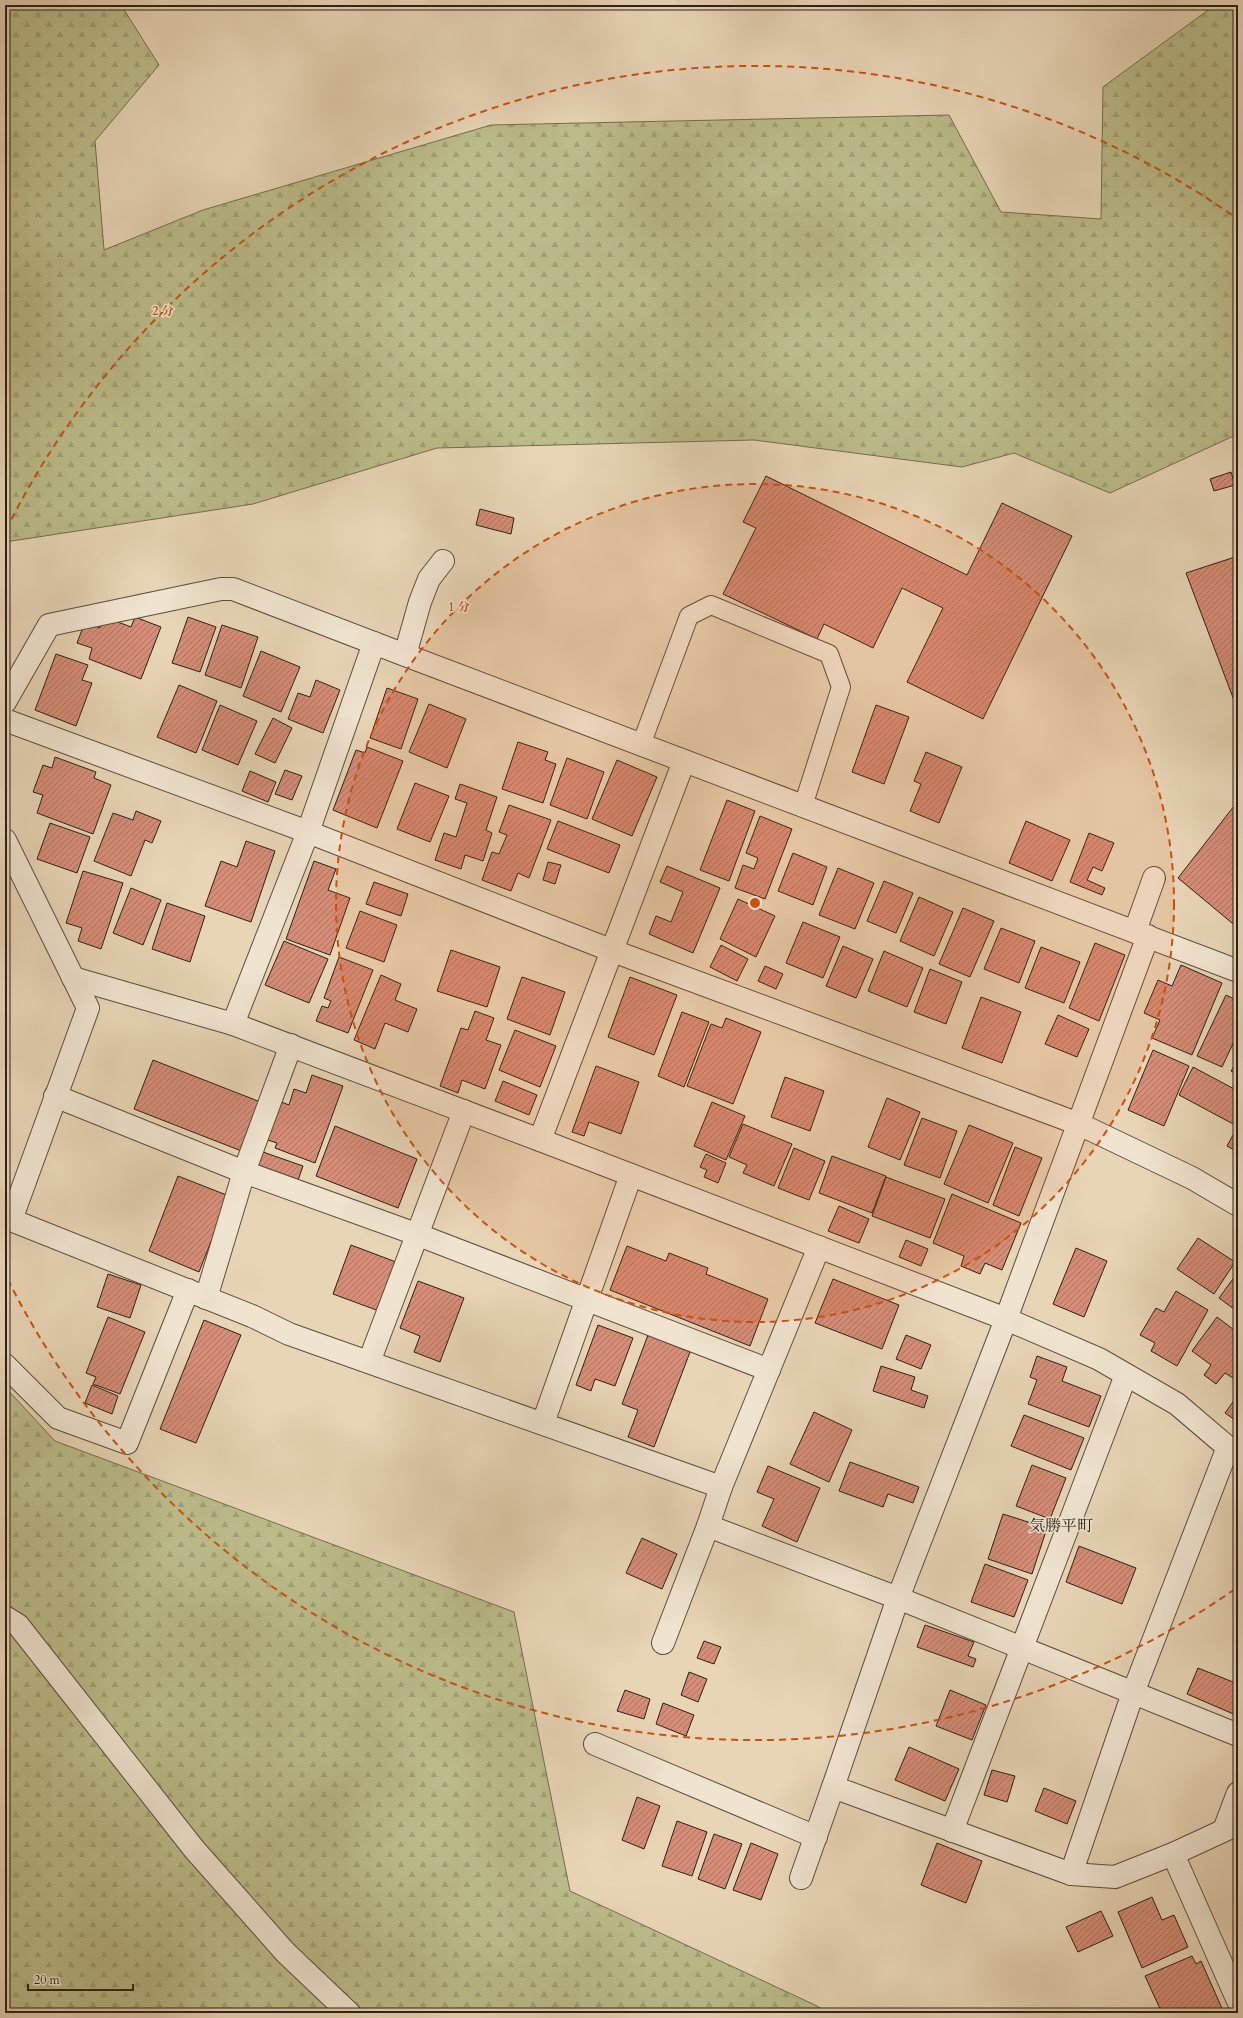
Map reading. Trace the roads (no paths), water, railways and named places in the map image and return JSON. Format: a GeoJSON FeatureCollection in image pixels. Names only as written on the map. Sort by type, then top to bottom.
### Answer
{"type":"FeatureCollection","features":[{"type":"Feature","properties":{"kind":"street"},"geometry":{"type":"LineString","coordinates":[[405,655],[420,602],[429,580],[443,561]]}},
{"type":"Feature","properties":{"kind":"street"},"geometry":{"type":"LineString","coordinates":[[5,702],[49,625],[221,589],[233,588],[374,644],[1141,933],[1238,971]]}},
{"type":"Feature","properties":{"kind":"street"},"geometry":{"type":"LineString","coordinates":[[233,1024],[308,832],[374,644]]}},
{"type":"Feature","properties":{"kind":"street"},"geometry":{"type":"LineString","coordinates":[[5,720],[308,832],[613,951],[1079,1124],[1192,1178],[1238,1205]]}},
{"type":"Feature","properties":{"kind":"street"},"geometry":{"type":"LineString","coordinates":[[540,1140],[684,761]]}},
{"type":"Feature","properties":{"kind":"street"},"geometry":{"type":"LineString","coordinates":[[5,840],[88,1008],[55,1096],[12,1220],[252,1316],[289,1334],[721,1487]]}},
{"type":"Feature","properties":{"kind":"street"},"geometry":{"type":"LineString","coordinates":[[802,1878],[898,1598],[1006,1319],[1079,1124],[1141,933],[1154,878]]}},
{"type":"Feature","properties":{"kind":"street"},"geometry":{"type":"LineString","coordinates":[[73,978],[233,1024],[291,1045],[1006,1319],[1099,1359],[1177,1404],[1233,1451],[1133,1693],[1071,1874]]}},
{"type":"Feature","properties":{"kind":"street"},"geometry":{"type":"LineString","coordinates":[[5,1365],[58,1418],[127,1443],[197,1294],[291,1045]]}},
{"type":"Feature","properties":{"kind":"street"},"geometry":{"type":"LineString","coordinates":[[55,1096],[244,1172],[416,1234],[769,1370]]}},
{"type":"Feature","properties":{"kind":"street"},"geometry":{"type":"LineString","coordinates":[[369,1362],[416,1234],[464,1111]]}},
{"type":"Feature","properties":{"kind":"street"},"geometry":{"type":"LineString","coordinates":[[543,1423],[588,1300],[631,1175]]}},
{"type":"Feature","properties":{"kind":"street"},"geometry":{"type":"LineString","coordinates":[[663,1644],[708,1526],[721,1487],[819,1247]]}},
{"type":"Feature","properties":{"kind":"street"},"geometry":{"type":"LineString","coordinates":[[952,1831],[1126,1375]]}},
{"type":"Feature","properties":{"kind":"street"},"geometry":{"type":"LineString","coordinates":[[708,1526],[898,1598],[1238,1735]]}},
{"type":"Feature","properties":{"kind":"street"},"geometry":{"type":"LineString","coordinates":[[5,1618],[18,1624],[194,1849],[285,1952],[349,2013]]}},
{"type":"Feature","properties":{"kind":"street"},"geometry":{"type":"LineString","coordinates":[[595,1744],[816,1837]]}},
{"type":"Feature","properties":{"kind":"street"},"geometry":{"type":"LineString","coordinates":[[834,1787],[1071,1874],[1115,1877],[1173,1854],[1231,1827],[1238,1793]]}},
{"type":"Feature","properties":{"kind":"street"},"geometry":{"type":"LineString","coordinates":[[1173,1854],[1238,2001]]}},
{"type":"Feature","properties":{"kind":"lane"},"geometry":{"type":"LineString","coordinates":[[641,745],[689,616],[711,605],[829,654],[841,688],[803,806]]}},
{"type":"Feature","properties":{"kind":"district","name":"気勝平町"},"geometry":{"type":"Point","coordinates":[1061,1525]}}]}
